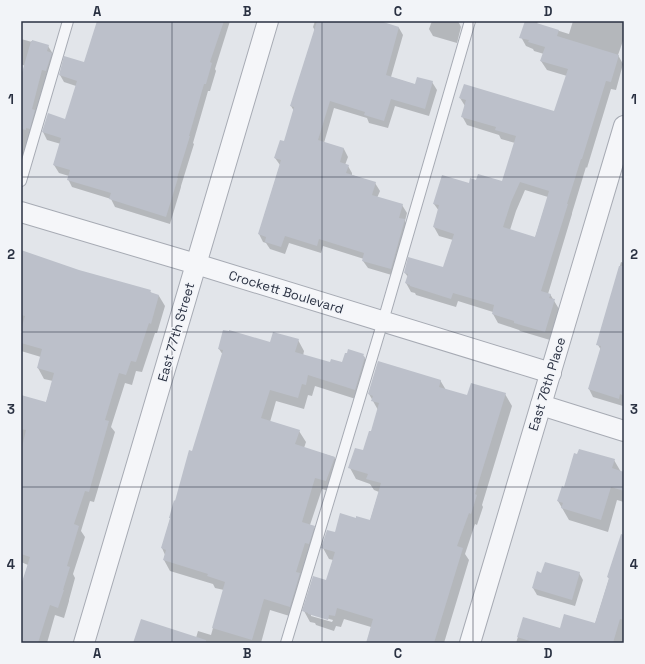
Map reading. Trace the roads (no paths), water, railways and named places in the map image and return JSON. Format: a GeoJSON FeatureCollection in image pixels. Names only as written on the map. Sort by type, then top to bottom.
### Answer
{"type":"FeatureCollection","features":[{"type":"Feature","properties":{"kind":"street","name":"East 77th Street"},"geometry":{"type":"LineString","coordinates":[[84,643],[268,21]]}},
{"type":"Feature","properties":{"kind":"street","name":"East 76th Place"},"geometry":{"type":"LineString","coordinates":[[470,643],[624,126]]}},
{"type":"Feature","properties":{"kind":"street","name":"Crockett Boulevard"},"geometry":{"type":"LineString","coordinates":[[21,212],[551,373]]}},
{"type":"Feature","properties":{"kind":"street"},"geometry":{"type":"LineString","coordinates":[[541,405],[624,430]]}},
{"type":"Feature","properties":{"kind":"lane"},"geometry":{"type":"LineString","coordinates":[[21,181],[68,21]]}},
{"type":"Feature","properties":{"kind":"lane"},"geometry":{"type":"LineString","coordinates":[[286,643],[383,321],[470,21]]}}]}
